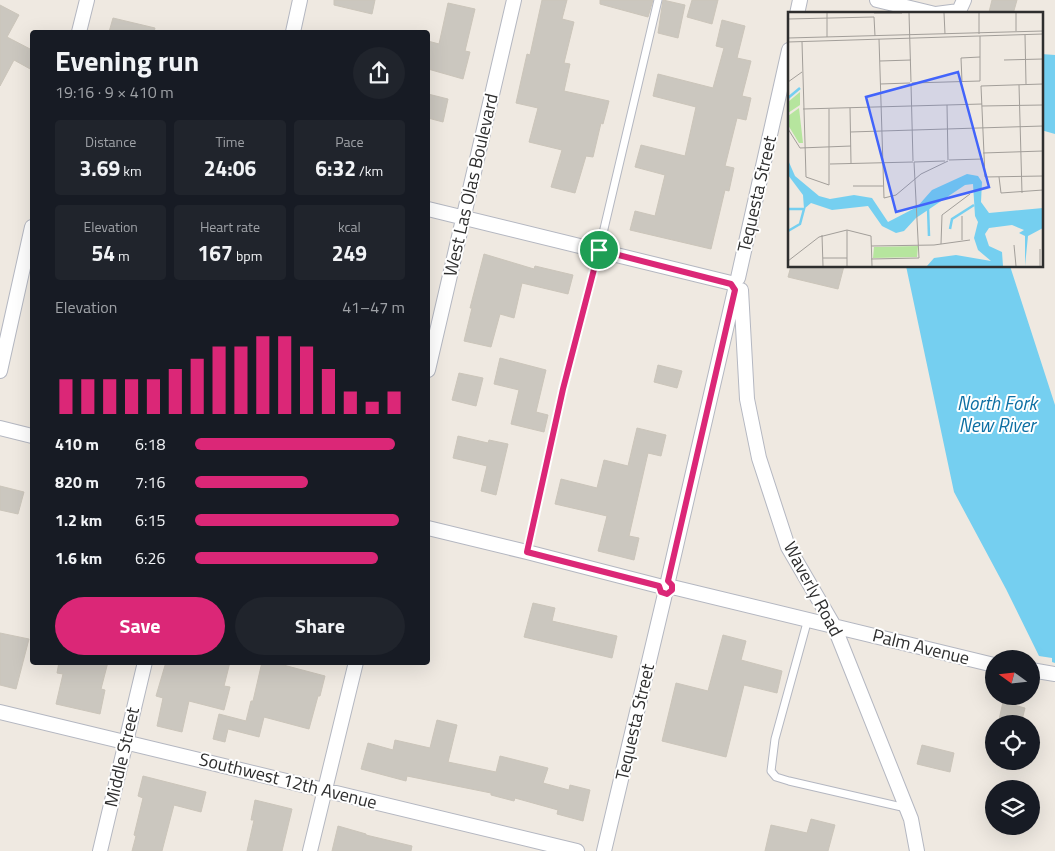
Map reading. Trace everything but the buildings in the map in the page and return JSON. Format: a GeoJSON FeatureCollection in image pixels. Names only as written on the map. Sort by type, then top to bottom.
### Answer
{"type":"FeatureCollection","features":[{"type":"Feature","properties":{"kind":"street"},"geometry":{"type":"LineString","coordinates":[[80,30],[87,0]]}},
{"type":"Feature","properties":{"kind":"street"},"geometry":{"type":"LineString","coordinates":[[293,30],[300,0]]}},
{"type":"Feature","properties":{"kind":"street","name":"West Las Olas Boulevard"},"geometry":{"type":"LineString","coordinates":[[430,362],[514,0]]}},
{"type":"Feature","properties":{"kind":"street"},"geometry":{"type":"LineString","coordinates":[[877,0],[928,12]]}},
{"type":"Feature","properties":{"kind":"street"},"geometry":{"type":"LineString","coordinates":[[942,12],[961,6]]}},
{"type":"Feature","properties":{"kind":"street","name":"Tequesta Street"},"geometry":{"type":"LineString","coordinates":[[604,851],[788,54]]}},
{"type":"Feature","properties":{"kind":"street"},"geometry":{"type":"LineString","coordinates":[[430,209],[736,285]]}},
{"type":"Feature","properties":{"kind":"street"},"geometry":{"type":"LineString","coordinates":[[0,371],[30,236]]}},
{"type":"Feature","properties":{"kind":"street","name":"Waverly Road"},"geometry":{"type":"LineString","coordinates":[[736,285],[747,400],[759,458],[788,548],[834,626],[906,808],[917,851]]}},
{"type":"Feature","properties":{"kind":"street"},"geometry":{"type":"LineString","coordinates":[[0,428],[30,436]]}},
{"type":"Feature","properties":{"kind":"street","name":"Palm Avenue"},"geometry":{"type":"LineString","coordinates":[[430,528],[985,663]]}},
{"type":"Feature","properties":{"kind":"street","name":"Middle Street"},"geometry":{"type":"LineString","coordinates":[[100,851],[144,665]]}},
{"type":"Feature","properties":{"kind":"street"},"geometry":{"type":"LineString","coordinates":[[310,851],[355,665]]}},
{"type":"Feature","properties":{"kind":"street"},"geometry":{"type":"LineString","coordinates":[[1040,672],[1055,674]]}},
{"type":"Feature","properties":{"kind":"street","name":"Southwest 12th Avenue"},"geometry":{"type":"LineString","coordinates":[[0,712],[577,851]]}},
{"type":"Feature","properties":{"kind":"lane"},"geometry":{"type":"LineString","coordinates":[[527,552],[563,389],[599,250],[658,0]]}},
{"type":"Feature","properties":{"kind":"lane"},"geometry":{"type":"LineString","coordinates":[[808,619],[775,739],[770,771],[776,777],[790,781],[906,808]]}},
{"type":"Feature","properties":{"kind":"water"},"geometry":{"type":"Polygon","coordinates":[[[1042,54],[1055,55],[1055,134],[1042,130],[1042,54]]]}},
{"type":"Feature","properties":{"kind":"water","name":"North Fork New River"},"geometry":{"type":"Polygon","coordinates":[[[906,268],[1011,268],[1055,405],[1055,663],[1052,662],[1052,658],[1040,656],[1040,650],[1036,650],[954,492],[906,268]]]}},
{"type":"Feature","properties":{"kind":"route"},"geometry":{"type":"LineString","coordinates":[[599,250],[731,284],[735,290],[668,581],[672,585],[672,590],[667,594],[661,592],[659,586],[527,552],[563,389],[599,250]]}}]}
